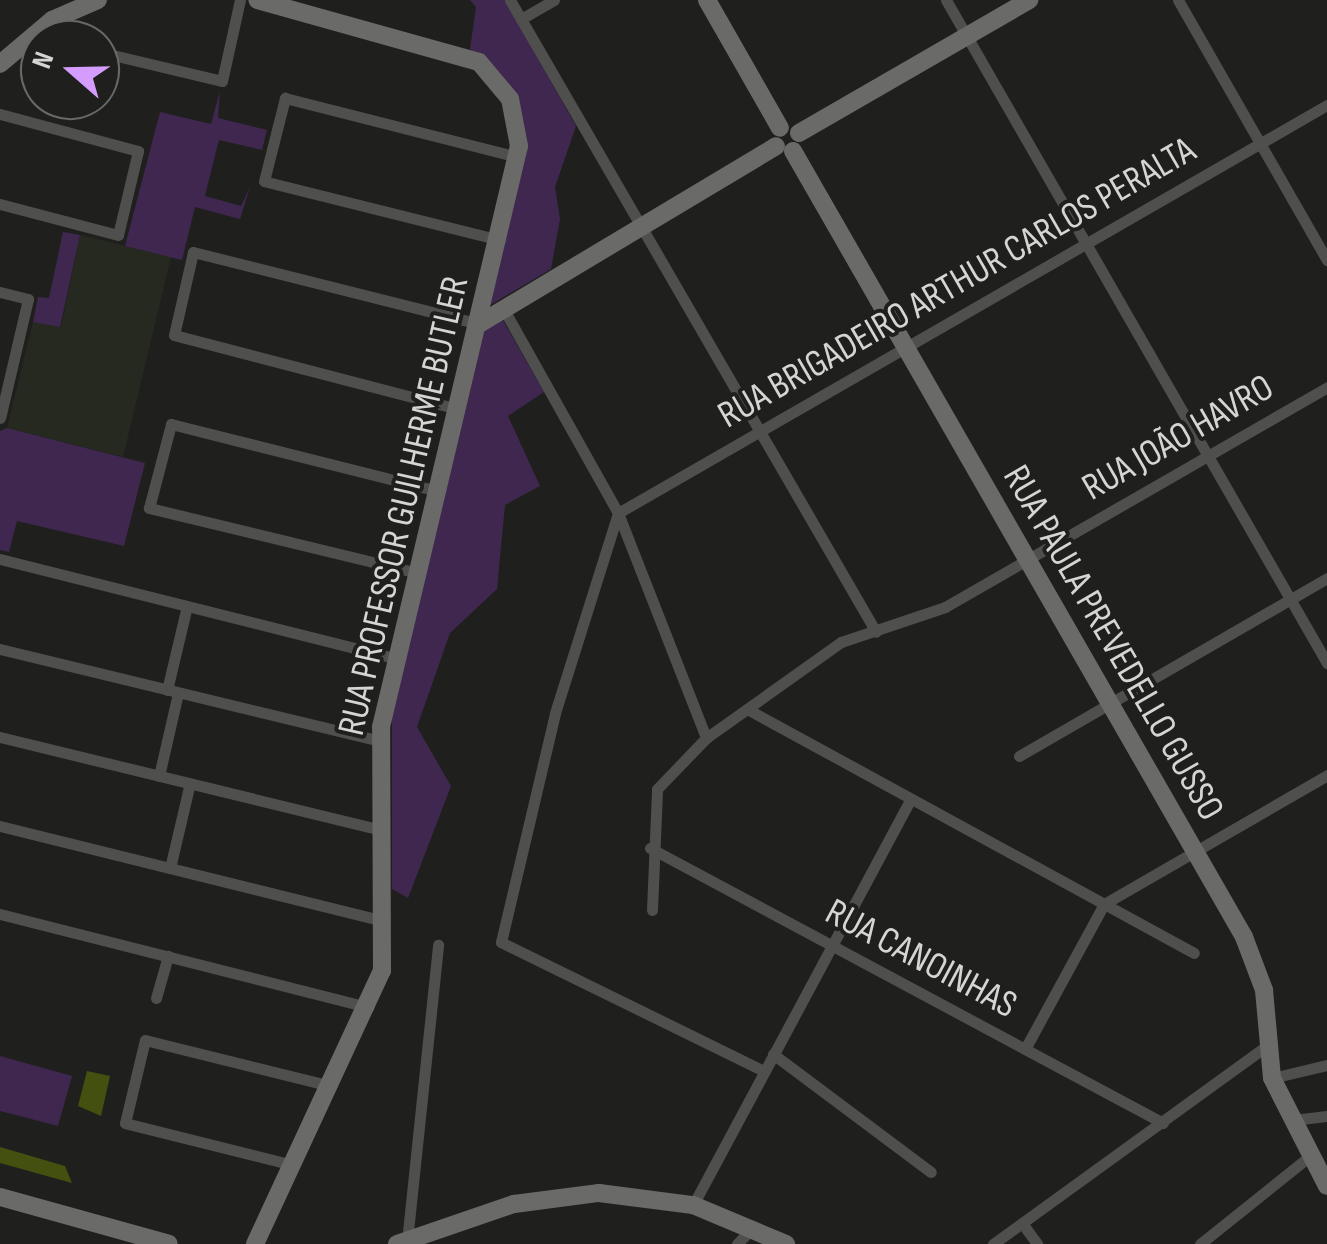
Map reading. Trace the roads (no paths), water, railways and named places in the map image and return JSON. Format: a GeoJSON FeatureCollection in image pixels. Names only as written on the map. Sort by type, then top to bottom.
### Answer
{"type":"FeatureCollection","features":[{"type":"Feature","properties":{"kind":"main road"},"geometry":{"type":"LineString","coordinates":[[67,20],[98,0]]}},
{"type":"Feature","properties":{"kind":"main road","name":"RUA PROFESSOR GUILHERME BUTLER"},"geometry":{"type":"LineString","coordinates":[[255,1244],[382,971],[385,921],[379,742],[518,157],[515,110],[479,62],[257,0]]}},
{"type":"Feature","properties":{"kind":"main road","name":"RUA PAULA PREVEDELLO GUSSO"},"geometry":{"type":"LineString","coordinates":[[707,0],[1195,852],[1260,975],[1272,1078],[1327,1186]]}},
{"type":"Feature","properties":{"kind":"main road"},"geometry":{"type":"LineString","coordinates":[[479,324],[787,139],[1030,0]]}},
{"type":"Feature","properties":{"kind":"main road"},"geometry":{"type":"LineString","coordinates":[[402,1242],[558,1196],[626,1194],[693,1205],[786,1244]]}},
{"type":"Feature","properties":{"kind":"main road"},"geometry":{"type":"LineString","coordinates":[[0,1197],[169,1244]]}},
{"type":"Feature","properties":{"kind":"street"},"geometry":{"type":"LineString","coordinates":[[120,57],[222,81],[240,0]]}},
{"type":"Feature","properties":{"kind":"street"},"geometry":{"type":"LineString","coordinates":[[510,0],[876,632]]}},
{"type":"Feature","properties":{"kind":"street"},"geometry":{"type":"LineString","coordinates":[[522,19],[554,0]]}},
{"type":"Feature","properties":{"kind":"street"},"geometry":{"type":"LineString","coordinates":[[946,0],[1327,662]]}},
{"type":"Feature","properties":{"kind":"street"},"geometry":{"type":"LineString","coordinates":[[1178,0],[1327,260]]}},
{"type":"Feature","properties":{"kind":"street"},"geometry":{"type":"LineString","coordinates":[[500,240],[264,181],[285,98],[518,157]]}},
{"type":"Feature","properties":{"kind":"street","name":"RUA BRIGADEIRO ARTHUR CARLOS PERALTA"},"geometry":{"type":"LineString","coordinates":[[618,513],[1327,105]]}},
{"type":"Feature","properties":{"kind":"street"},"geometry":{"type":"LineString","coordinates":[[0,114],[138,151],[118,235],[0,204]]}},
{"type":"Feature","properties":{"kind":"street"},"geometry":{"type":"LineString","coordinates":[[458,409],[174,335],[193,252],[479,324]]}},
{"type":"Feature","properties":{"kind":"street"},"geometry":{"type":"LineString","coordinates":[[0,292],[28,299],[4,383],[0,418]]}},
{"type":"Feature","properties":{"kind":"street"},"geometry":{"type":"LineString","coordinates":[[502,308],[618,513],[706,738]]}},
{"type":"Feature","properties":{"kind":"street","name":"RUA JOÃO HAVRO"},"geometry":{"type":"LineString","coordinates":[[652,910],[650,848],[657,790],[706,738],[842,642],[934,612],[1327,386]]}},
{"type":"Feature","properties":{"kind":"street"},"geometry":{"type":"LineString","coordinates":[[418,573],[149,508],[171,424],[438,491]]}},
{"type":"Feature","properties":{"kind":"street"},"geometry":{"type":"LineString","coordinates":[[618,513],[554,714],[501,942],[764,1071]]}},
{"type":"Feature","properties":{"kind":"street"},"geometry":{"type":"LineString","coordinates":[[0,559],[397,659]]}},
{"type":"Feature","properties":{"kind":"street"},"geometry":{"type":"LineString","coordinates":[[1019,756],[1327,578]]}},
{"type":"Feature","properties":{"kind":"street"},"geometry":{"type":"LineString","coordinates":[[159,776],[188,606]]}},
{"type":"Feature","properties":{"kind":"street"},"geometry":{"type":"LineString","coordinates":[[0,649],[379,742]]}},
{"type":"Feature","properties":{"kind":"street"},"geometry":{"type":"LineString","coordinates":[[747,709],[1194,953]]}},
{"type":"Feature","properties":{"kind":"street"},"geometry":{"type":"LineString","coordinates":[[0,737],[382,830]]}},
{"type":"Feature","properties":{"kind":"street"},"geometry":{"type":"LineString","coordinates":[[1025,1049],[1104,904],[1327,775]]}},
{"type":"Feature","properties":{"kind":"street"},"geometry":{"type":"LineString","coordinates":[[170,868],[190,783]]}},
{"type":"Feature","properties":{"kind":"street"},"geometry":{"type":"LineString","coordinates":[[693,1205],[911,798]]}},
{"type":"Feature","properties":{"kind":"street"},"geometry":{"type":"LineString","coordinates":[[0,826],[385,921]]}},
{"type":"Feature","properties":{"kind":"street","name":"RUA CANOINHAS"},"geometry":{"type":"LineString","coordinates":[[650,848],[1162,1123]]}},
{"type":"Feature","properties":{"kind":"street"},"geometry":{"type":"LineString","coordinates":[[0,914],[368,1007]]}},
{"type":"Feature","properties":{"kind":"street"},"geometry":{"type":"LineString","coordinates":[[402,1242],[438,944]]}},
{"type":"Feature","properties":{"kind":"street"},"geometry":{"type":"LineString","coordinates":[[156,998],[168,956]]}},
{"type":"Feature","properties":{"kind":"street"},"geometry":{"type":"LineString","coordinates":[[293,1164],[126,1123],[146,1040],[331,1086]]}},
{"type":"Feature","properties":{"kind":"street"},"geometry":{"type":"LineString","coordinates":[[993,1244],[1267,1046]]}},
{"type":"Feature","properties":{"kind":"street"},"geometry":{"type":"LineString","coordinates":[[774,1054],[931,1172]]}},
{"type":"Feature","properties":{"kind":"street"},"geometry":{"type":"LineString","coordinates":[[1272,1078],[1327,1066]]}},
{"type":"Feature","properties":{"kind":"street"},"geometry":{"type":"LineString","coordinates":[[1293,1120],[1327,1116]]}},
{"type":"Feature","properties":{"kind":"street"},"geometry":{"type":"LineString","coordinates":[[1200,1244],[1311,1155]]}},
{"type":"Feature","properties":{"kind":"street"},"geometry":{"type":"LineString","coordinates":[[1022,1223],[1037,1244]]}},
{"type":"Feature","properties":{"kind":"street"},"geometry":{"type":"LineString","coordinates":[[737,1244],[752,1227]]}}]}
